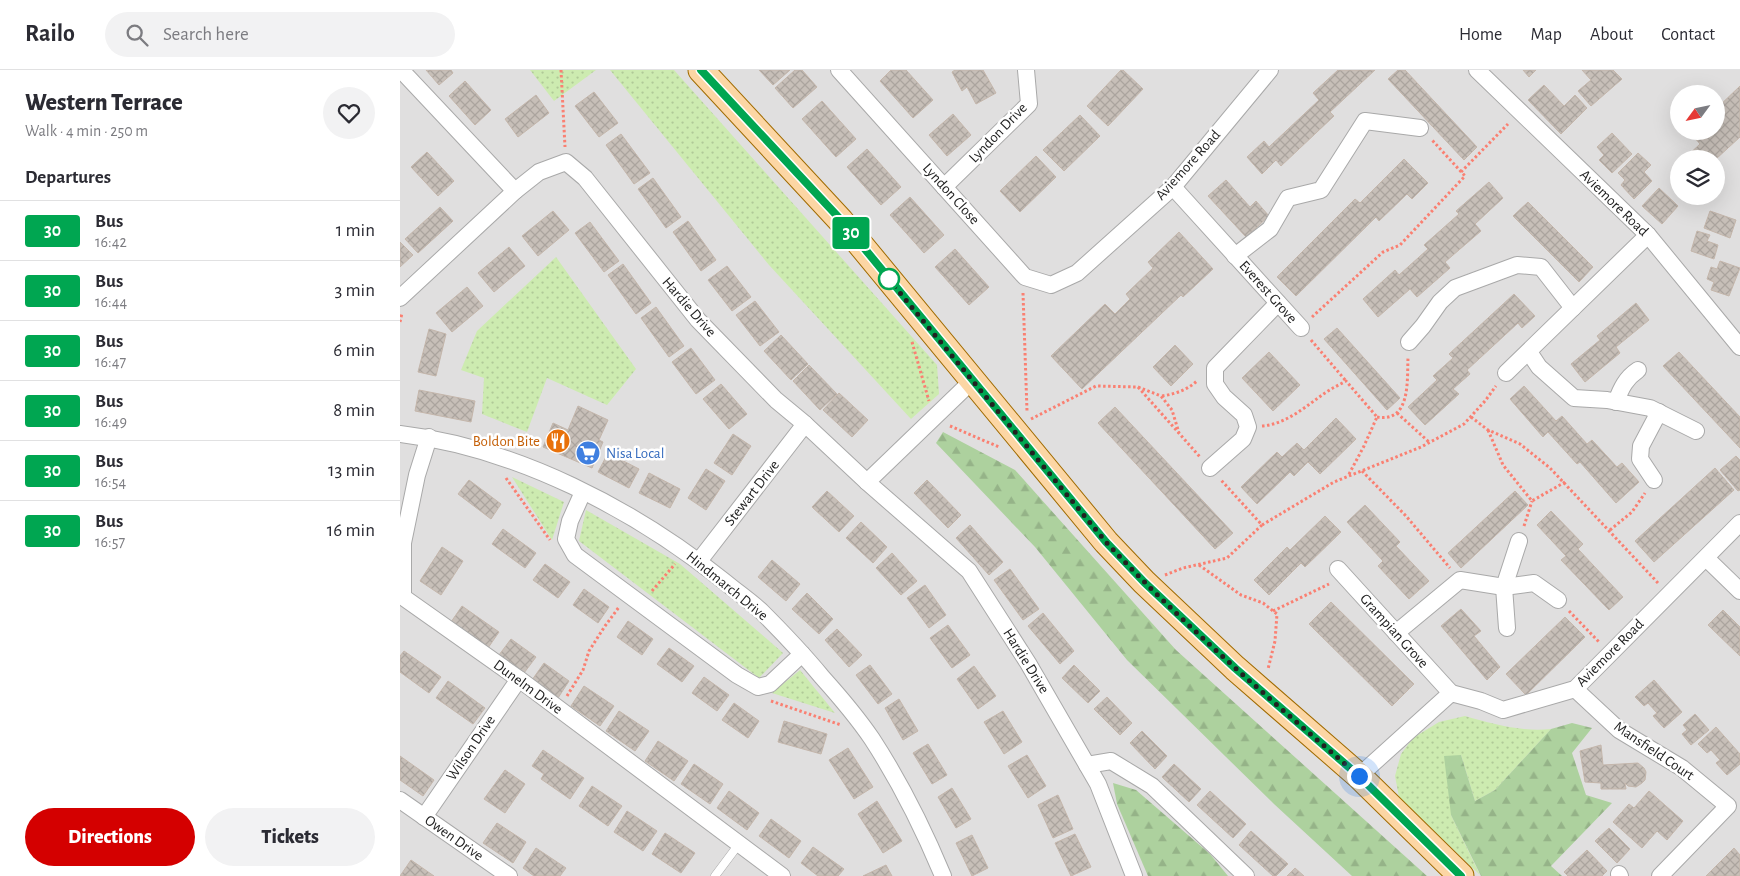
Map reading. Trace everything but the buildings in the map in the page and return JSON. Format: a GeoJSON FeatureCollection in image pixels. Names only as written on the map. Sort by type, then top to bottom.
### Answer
{"type":"FeatureCollection","features":[{"type":"Feature","properties":{"kind":"main road"},"geometry":{"type":"LineString","coordinates":[[701,70],[841,220],[1106,542],[1144,582],[1262,692],[1359,776],[1460,876]]}},
{"type":"Feature","properties":{"kind":"street"},"geometry":{"type":"LineString","coordinates":[[400,70],[516,191]]}},
{"type":"Feature","properties":{"kind":"street","name":"Lyndon Close"},"geometry":{"type":"LineString","coordinates":[[840,70],[1025,277],[1051,285],[1077,273]]}},
{"type":"Feature","properties":{"kind":"street","name":"Lyndon Drive"},"geometry":{"type":"LineString","coordinates":[[944,187],[1029,104],[1026,70]]}},
{"type":"Feature","properties":{"kind":"street","name":"Aviemore Road"},"geometry":{"type":"LineString","coordinates":[[1077,273],[1172,187],[1270,70]]}},
{"type":"Feature","properties":{"kind":"street","name":"Aviemore Road"},"geometry":{"type":"LineString","coordinates":[[1477,70],[1648,235],[1740,347]]}},
{"type":"Feature","properties":{"kind":"street","name":"Everest Grove"},"geometry":{"type":"LineString","coordinates":[[1235,256],[1270,229],[1288,198],[1321,190],[1365,122],[1420,128]]}},
{"type":"Feature","properties":{"kind":"street"},"geometry":{"type":"LineString","coordinates":[[400,298],[539,172],[566,162]]}},
{"type":"Feature","properties":{"kind":"street","name":"Hardie Drive"},"geometry":{"type":"LineString","coordinates":[[566,162],[585,178],[698,320],[776,400],[806,424],[867,482],[969,571],[1028,663],[1098,784],[1134,876]]}},
{"type":"Feature","properties":{"kind":"street","name":"Everest Grove"},"geometry":{"type":"LineString","coordinates":[[1172,187],[1301,328]]}},
{"type":"Feature","properties":{"kind":"street"},"geometry":{"type":"LineString","coordinates":[[1506,373],[1648,235]]}},
{"type":"Feature","properties":{"kind":"street"},"geometry":{"type":"LineString","coordinates":[[1409,342],[1424,326],[1440,302],[1455,288],[1517,265],[1541,267],[1573,308]]}},
{"type":"Feature","properties":{"kind":"street"},"geometry":{"type":"LineString","coordinates":[[1210,468],[1243,439],[1248,427],[1244,415],[1224,397],[1215,384],[1214,368],[1278,304]]}},
{"type":"Feature","properties":{"kind":"street"},"geometry":{"type":"LineString","coordinates":[[1529,352],[1539,367],[1574,398],[1616,402],[1650,408],[1696,431]]}},
{"type":"Feature","properties":{"kind":"street"},"geometry":{"type":"LineString","coordinates":[[1616,402],[1622,387],[1631,374],[1638,370]]}},
{"type":"Feature","properties":{"kind":"street"},"geometry":{"type":"LineString","coordinates":[[867,482],[973,380]]}},
{"type":"Feature","properties":{"kind":"street"},"geometry":{"type":"LineString","coordinates":[[1654,480],[1640,459],[1641,446],[1658,412]]}},
{"type":"Feature","properties":{"kind":"street","name":"Stewart Drive"},"geometry":{"type":"LineString","coordinates":[[692,556],[806,424]]}},
{"type":"Feature","properties":{"kind":"street","name":"Hindmarch Drive"},"geometry":{"type":"LineString","coordinates":[[400,434],[429,437],[528,466],[583,492],[658,533],[692,556],[760,610],[802,654],[842,700],[868,734],[899,783],[925,833],[943,876]]}},
{"type":"Feature","properties":{"kind":"street","name":"Dunelm Drive"},"geometry":{"type":"LineString","coordinates":[[429,437],[417,475],[403,543],[402,597],[519,679],[782,876]]}},
{"type":"Feature","properties":{"kind":"street"},"geometry":{"type":"LineString","coordinates":[[583,492],[570,521],[566,539],[575,555],[737,675],[758,687],[770,684],[802,654]]}},
{"type":"Feature","properties":{"kind":"street","name":"Aviemore Road"},"geometry":{"type":"LineString","coordinates":[[1451,693],[1481,700],[1503,710],[1575,689],[1740,523]]}},
{"type":"Feature","properties":{"kind":"street"},"geometry":{"type":"LineString","coordinates":[[1507,628],[1504,587],[1519,541]]}},
{"type":"Feature","properties":{"kind":"street"},"geometry":{"type":"LineString","coordinates":[[1706,558],[1740,591]]}},
{"type":"Feature","properties":{"kind":"street","name":"Grampian Grove"},"geometry":{"type":"LineString","coordinates":[[1340,571],[1451,693]]}},
{"type":"Feature","properties":{"kind":"street"},"geometry":{"type":"LineString","coordinates":[[1396,632],[1460,580],[1504,587],[1534,583],[1558,600]]}},
{"type":"Feature","properties":{"kind":"street","name":"Wilson Drive"},"geometry":{"type":"LineString","coordinates":[[424,817],[519,679]]}},
{"type":"Feature","properties":{"kind":"street","name":"Mansfield Court"},"geometry":{"type":"LineString","coordinates":[[1575,689],[1620,730],[1734,803],[1660,876]]}},
{"type":"Feature","properties":{"kind":"street"},"geometry":{"type":"LineString","coordinates":[[1359,776],[1451,693]]}},
{"type":"Feature","properties":{"kind":"street"},"geometry":{"type":"LineString","coordinates":[[1087,766],[1110,761],[1152,786],[1246,876]]}},
{"type":"Feature","properties":{"kind":"street","name":"Owen Drive"},"geometry":{"type":"LineString","coordinates":[[400,800],[509,876]]}},
{"type":"Feature","properties":{"kind":"lane"},"geometry":{"type":"LineString","coordinates":[[715,876],[739,844]]}},
{"type":"Feature","properties":{"kind":"path"},"geometry":{"type":"LineString","coordinates":[[560,70],[566,162]]}},
{"type":"Feature","properties":{"kind":"path"},"geometry":{"type":"LineString","coordinates":[[1462,172],[1520,112]]}},
{"type":"Feature","properties":{"kind":"path"},"geometry":{"type":"LineString","coordinates":[[1409,342],[1406,400],[1397,414],[1385,418],[1376,416],[1301,328],[1383,252],[1400,245],[1465,176],[1420,128]]}},
{"type":"Feature","properties":{"kind":"path"},"geometry":{"type":"LineString","coordinates":[[1023,275],[1028,421],[1096,386],[1138,387],[1161,396],[1172,410],[1180,435]]}},
{"type":"Feature","properties":{"kind":"path"},"geometry":{"type":"LineString","coordinates":[[1161,396],[1173,394],[1191,386],[1214,368]]}},
{"type":"Feature","properties":{"kind":"path"},"geometry":{"type":"LineString","coordinates":[[1144,582],[1183,568],[1227,558],[1262,526],[1334,482],[1429,442],[1464,424],[1485,401],[1506,373]]}},
{"type":"Feature","properties":{"kind":"path"},"geometry":{"type":"LineString","coordinates":[[1248,427],[1271,425],[1294,415],[1327,391],[1346,381]]}},
{"type":"Feature","properties":{"kind":"path"},"geometry":{"type":"LineString","coordinates":[[1138,387],[1262,526]]}},
{"type":"Feature","properties":{"kind":"path"},"geometry":{"type":"LineString","coordinates":[[1397,414],[1429,442]]}},
{"type":"Feature","properties":{"kind":"path"},"geometry":{"type":"LineString","coordinates":[[1348,476],[1364,446],[1376,416]]}},
{"type":"Feature","properties":{"kind":"path"},"geometry":{"type":"LineString","coordinates":[[1470,417],[1488,430],[1520,444],[1550,468],[1610,530],[1668,595]]}},
{"type":"Feature","properties":{"kind":"path"},"geometry":{"type":"LineString","coordinates":[[1488,430],[1503,465],[1532,501]]}},
{"type":"Feature","properties":{"kind":"path"},"geometry":{"type":"LineString","coordinates":[[490,454],[554,547],[575,555]]}},
{"type":"Feature","properties":{"kind":"path"},"geometry":{"type":"LineString","coordinates":[[1362,471],[1406,516],[1460,580]]}},
{"type":"Feature","properties":{"kind":"path"},"geometry":{"type":"LineString","coordinates":[[1610,530],[1632,512],[1654,480]]}},
{"type":"Feature","properties":{"kind":"path"},"geometry":{"type":"LineString","coordinates":[[1519,541],[1532,501],[1565,482]]}},
{"type":"Feature","properties":{"kind":"path"},"geometry":{"type":"LineString","coordinates":[[559,710],[583,670],[589,651],[604,626],[635,599],[692,556]]}},
{"type":"Feature","properties":{"kind":"path"},"geometry":{"type":"LineString","coordinates":[[1199,565],[1242,595],[1263,603],[1277,614],[1276,641],[1262,692]]}},
{"type":"Feature","properties":{"kind":"path"},"geometry":{"type":"LineString","coordinates":[[1273,611],[1335,581],[1340,571]]}},
{"type":"Feature","properties":{"kind":"path"},"geometry":{"type":"LineString","coordinates":[[1558,600],[1610,654]]}},
{"type":"Feature","properties":{"kind":"path"},"geometry":{"type":"LineString","coordinates":[[764,699],[868,734]]}},
{"type":"Feature","properties":{"kind":"shaded area"},"geometry":{"type":"Polygon","coordinates":[[[400,70],[1740,70],[1740,876],[400,876],[400,70]]]}},
{"type":"Feature","properties":{"kind":"green space"},"geometry":{"type":"Polygon","coordinates":[[[530,70],[596,70],[554,101],[530,70]]]}},
{"type":"Feature","properties":{"kind":"green space"},"geometry":{"type":"Polygon","coordinates":[[[610,70],[674,70],[937,365],[939,394],[911,419],[769,265],[610,70]]]}},
{"type":"Feature","properties":{"kind":"green space"},"geometry":{"type":"Polygon","coordinates":[[[556,257],[636,369],[607,405],[547,378],[527,432],[482,414],[484,378],[461,370],[477,331],[556,257]]]}},
{"type":"Feature","properties":{"kind":"green space"},"geometry":{"type":"Polygon","coordinates":[[[943,432],[1015,470],[1176,650],[1427,876],[1352,876],[1274,804],[1127,660],[1035,547],[936,443],[943,432]]]}},
{"type":"Feature","properties":{"kind":"green space"},"geometry":{"type":"Polygon","coordinates":[[[512,477],[564,502],[552,540],[512,477]]]}},
{"type":"Feature","properties":{"kind":"green space"},"geometry":{"type":"Polygon","coordinates":[[[586,510],[680,564],[783,653],[759,678],[579,541],[586,510]]]}},
{"type":"Feature","properties":{"kind":"green space"},"geometry":{"type":"Polygon","coordinates":[[[800,670],[835,713],[772,693],[800,670]]]}},
{"type":"Feature","properties":{"kind":"green space"},"geometry":{"type":"Polygon","coordinates":[[[1465,716],[1518,728],[1551,729],[1495,790],[1475,801],[1461,755],[1451,815],[1480,875],[1399,797],[1395,776],[1401,754],[1413,738],[1439,722],[1465,716]]]}},
{"type":"Feature","properties":{"kind":"green space"},"geometry":{"type":"Polygon","coordinates":[[[1572,723],[1592,728],[1572,753],[1586,795],[1612,803],[1551,866],[1562,876],[1481,876],[1451,815],[1444,756],[1461,755],[1475,801],[1495,790],[1551,729],[1572,723]]]}},
{"type":"Feature","properties":{"kind":"green space"},"geometry":{"type":"Polygon","coordinates":[[[1113,783],[1136,790],[1210,854],[1228,876],[1148,876],[1117,804],[1113,783]]]}},
{"type":"Feature","properties":{"kind":"bus line","name":"30"},"geometry":{"type":"LineString","coordinates":[[701,70],[841,220],[1106,542],[1144,582],[1235,668],[1359,776],[1461,876]]}},
{"type":"Feature","properties":{"kind":"place","name":"Boldon Bite"},"geometry":{"type":"Point","coordinates":[558,441]}},
{"type":"Feature","properties":{"kind":"place","name":"Nisa Local"},"geometry":{"type":"Point","coordinates":[588,453]}},
{"type":"Feature","properties":{"kind":"route"},"geometry":{"type":"LineString","coordinates":[[889,279],[886,276],[1106,542],[1144,582],[1235,668],[1359,776]]}}]}
